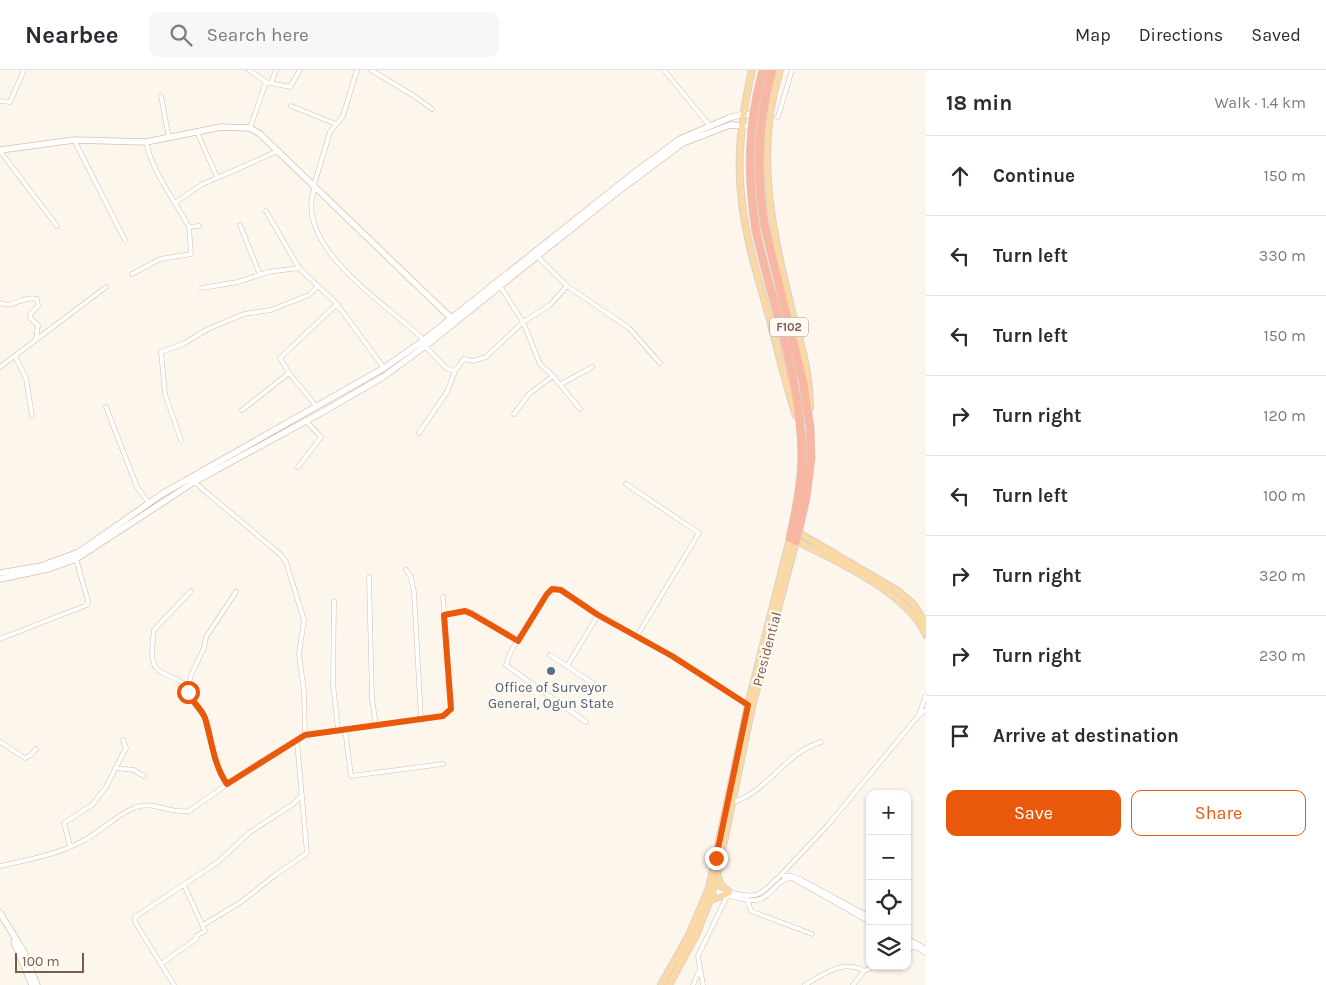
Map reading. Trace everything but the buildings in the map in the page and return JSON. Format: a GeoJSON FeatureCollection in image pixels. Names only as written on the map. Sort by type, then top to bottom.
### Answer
{"type":"FeatureCollection","features":[{"type":"Feature","properties":{"kind":"highway","name":"F102"},"geometry":{"type":"LineString","coordinates":[[763,70],[752,119],[749,180],[756,231],[793,384],[801,428],[802,458],[795,530]]}},
{"type":"Feature","properties":{"kind":"highway","name":"F102"},"geometry":{"type":"LineString","coordinates":[[772,70],[761,120],[758,149],[759,179],[765,228],[803,381],[810,427],[811,458],[793,540]]}},
{"type":"Feature","properties":{"kind":"main road"},"geometry":{"type":"LineString","coordinates":[[752,70],[741,124],[741,186],[749,244],[787,387],[801,428]]}},
{"type":"Feature","properties":{"kind":"main road"},"geometry":{"type":"LineString","coordinates":[[780,70],[769,117],[766,178],[769,212],[810,382],[810,427]]}},
{"type":"Feature","properties":{"kind":"main road"},"geometry":{"type":"LineString","coordinates":[[0,573],[41,566],[79,552],[162,494],[306,421],[382,377],[680,139],[709,125],[743,114],[769,117]]}},
{"type":"Feature","properties":{"kind":"main road"},"geometry":{"type":"LineString","coordinates":[[453,320],[500,286],[684,143],[730,125],[768,126]]}},
{"type":"Feature","properties":{"kind":"main road"},"geometry":{"type":"LineString","coordinates":[[0,151],[74,140],[146,142],[221,127],[250,128],[260,134],[278,151],[453,320]]}},
{"type":"Feature","properties":{"kind":"main road"},"geometry":{"type":"LineString","coordinates":[[0,579],[48,570],[76,559],[192,480],[426,343]]}},
{"type":"Feature","properties":{"kind":"main road"},"geometry":{"type":"LineString","coordinates":[[795,530],[898,591],[913,604],[926,624]]}},
{"type":"Feature","properties":{"kind":"main road"},"geometry":{"type":"LineString","coordinates":[[668,985],[696,935],[710,900],[750,706],[793,540],[837,562],[893,596],[915,614],[926,635]]}},
{"type":"Feature","properties":{"kind":"main road"},"geometry":{"type":"LineString","coordinates":[[661,985],[690,935],[717,876],[734,802],[750,706]]}},
{"type":"Feature","properties":{"kind":"main road"},"geometry":{"type":"LineString","coordinates":[[710,900],[728,893],[721,885],[717,876]]}},
{"type":"Feature","properties":{"kind":"main road"},"geometry":{"type":"LineString","coordinates":[[0,913],[28,960],[36,985]]}},
{"type":"Feature","properties":{"kind":"main road"},"geometry":{"type":"LineString","coordinates":[[0,919],[22,957],[32,985]]}},
{"type":"Feature","properties":{"kind":"street"},"geometry":{"type":"LineString","coordinates":[[0,101],[5,104],[10,102],[24,70]]}},
{"type":"Feature","properties":{"kind":"street"},"geometry":{"type":"LineString","coordinates":[[249,70],[268,82],[290,87],[300,70]]}},
{"type":"Feature","properties":{"kind":"street"},"geometry":{"type":"LineString","coordinates":[[250,128],[268,82],[276,70]]}},
{"type":"Feature","properties":{"kind":"street"},"geometry":{"type":"LineString","coordinates":[[350,70],[357,71],[342,116],[330,132],[322,153],[310,206],[318,238],[335,261],[379,302],[403,319],[446,368],[455,371]]}},
{"type":"Feature","properties":{"kind":"street"},"geometry":{"type":"LineString","coordinates":[[371,70],[432,109]]}},
{"type":"Feature","properties":{"kind":"street"},"geometry":{"type":"LineString","coordinates":[[664,70],[709,125]]}},
{"type":"Feature","properties":{"kind":"street"},"geometry":{"type":"LineString","coordinates":[[778,118],[792,70]]}},
{"type":"Feature","properties":{"kind":"street"},"geometry":{"type":"LineString","coordinates":[[161,96],[169,138]]}},
{"type":"Feature","properties":{"kind":"street"},"geometry":{"type":"LineString","coordinates":[[291,106],[336,124]]}},
{"type":"Feature","properties":{"kind":"street"},"geometry":{"type":"LineString","coordinates":[[196,131],[217,177]]}},
{"type":"Feature","properties":{"kind":"street"},"geometry":{"type":"LineString","coordinates":[[74,140],[125,240]]}},
{"type":"Feature","properties":{"kind":"street"},"geometry":{"type":"LineString","coordinates":[[132,274],[160,259],[191,254],[190,227],[157,173],[146,142]]}},
{"type":"Feature","properties":{"kind":"street"},"geometry":{"type":"LineString","coordinates":[[0,151],[57,226]]}},
{"type":"Feature","properties":{"kind":"street"},"geometry":{"type":"LineString","coordinates":[[176,202],[217,177],[278,151]]}},
{"type":"Feature","properties":{"kind":"street"},"geometry":{"type":"LineString","coordinates":[[266,211],[299,268],[337,304],[384,368]]}},
{"type":"Feature","properties":{"kind":"street"},"geometry":{"type":"LineString","coordinates":[[240,225],[260,275]]}},
{"type":"Feature","properties":{"kind":"street"},"geometry":{"type":"LineString","coordinates":[[190,227],[199,226]]}},
{"type":"Feature","properties":{"kind":"street"},"geometry":{"type":"LineString","coordinates":[[537,256],[567,286],[629,328],[660,362]]}},
{"type":"Feature","properties":{"kind":"street"},"geometry":{"type":"LineString","coordinates":[[202,288],[299,268]]}},
{"type":"Feature","properties":{"kind":"street"},"geometry":{"type":"LineString","coordinates":[[181,440],[166,394],[161,352],[183,344],[208,329],[244,314],[271,310],[308,294],[318,286]]}},
{"type":"Feature","properties":{"kind":"street"},"geometry":{"type":"LineString","coordinates":[[500,286],[523,322],[540,364],[561,384],[580,409]]}},
{"type":"Feature","properties":{"kind":"street"},"geometry":{"type":"LineString","coordinates":[[419,433],[447,392],[455,371],[464,359],[473,360],[486,357],[523,322],[550,305],[567,286]]}},
{"type":"Feature","properties":{"kind":"street"},"geometry":{"type":"LineString","coordinates":[[0,367],[106,287]]}},
{"type":"Feature","properties":{"kind":"street"},"geometry":{"type":"LineString","coordinates":[[0,303],[8,305],[24,299],[36,299],[38,306],[31,313],[30,318],[38,325],[37,339],[30,342],[30,345]]}},
{"type":"Feature","properties":{"kind":"street"},"geometry":{"type":"LineString","coordinates":[[317,407],[289,373],[280,357],[337,304]]}},
{"type":"Feature","properties":{"kind":"street"},"geometry":{"type":"LineString","coordinates":[[15,356],[26,378],[32,416]]}},
{"type":"Feature","properties":{"kind":"street"},"geometry":{"type":"LineString","coordinates":[[561,384],[592,367]]}},
{"type":"Feature","properties":{"kind":"street"},"geometry":{"type":"LineString","coordinates":[[242,410],[289,373]]}},
{"type":"Feature","properties":{"kind":"street"},"geometry":{"type":"LineString","coordinates":[[514,414],[529,394],[553,376]]}},
{"type":"Feature","properties":{"kind":"street"},"geometry":{"type":"LineString","coordinates":[[106,407],[137,488],[149,503]]}},
{"type":"Feature","properties":{"kind":"street"},"geometry":{"type":"LineString","coordinates":[[298,467],[321,437],[306,421]]}},
{"type":"Feature","properties":{"kind":"street"},"geometry":{"type":"LineString","coordinates":[[192,480],[281,555],[286,562],[304,620],[299,654],[304,691],[305,735]]}},
{"type":"Feature","properties":{"kind":"street"},"geometry":{"type":"LineString","coordinates":[[626,484],[699,533],[637,636]]}},
{"type":"Feature","properties":{"kind":"street"},"geometry":{"type":"LineString","coordinates":[[0,637],[87,605],[88,601],[76,559]]}},
{"type":"Feature","properties":{"kind":"street"},"geometry":{"type":"LineString","coordinates":[[406,570],[411,577],[414,592],[421,719]]}},
{"type":"Feature","properties":{"kind":"street"},"geometry":{"type":"LineString","coordinates":[[369,577],[372,700],[376,725]]}},
{"type":"Feature","properties":{"kind":"street"},"geometry":{"type":"LineString","coordinates":[[586,722],[506,665],[518,641],[547,594],[556,588],[598,615],[672,656],[750,706]]}},
{"type":"Feature","properties":{"kind":"street"},"geometry":{"type":"LineString","coordinates":[[188,687],[174,676],[158,670],[153,661],[154,630],[191,591]]}},
{"type":"Feature","properties":{"kind":"street"},"geometry":{"type":"LineString","coordinates":[[227,784],[221,775],[204,716],[192,701],[188,687],[191,675],[204,648],[206,637],[236,592]]}},
{"type":"Feature","properties":{"kind":"street"},"geometry":{"type":"LineString","coordinates":[[0,866],[40,858],[70,846],[138,807],[150,806],[178,812],[189,810],[227,784],[297,742],[305,735],[443,716],[451,709],[443,597]]}},
{"type":"Feature","properties":{"kind":"street"},"geometry":{"type":"LineString","coordinates":[[334,602],[333,684],[338,730]]}},
{"type":"Feature","properties":{"kind":"street"},"geometry":{"type":"LineString","coordinates":[[444,615],[465,611],[518,641]]}},
{"type":"Feature","properties":{"kind":"street"},"geometry":{"type":"LineString","coordinates":[[567,666],[598,615]]}},
{"type":"Feature","properties":{"kind":"street"},"geometry":{"type":"LineString","coordinates":[[550,655],[594,684]]}},
{"type":"Feature","properties":{"kind":"street"},"geometry":{"type":"LineString","coordinates":[[919,716],[926,695]]}},
{"type":"Feature","properties":{"kind":"street"},"geometry":{"type":"LineString","coordinates":[[728,893],[754,897],[764,892],[828,825],[926,710]]}},
{"type":"Feature","properties":{"kind":"street"},"geometry":{"type":"LineString","coordinates":[[345,728],[351,776],[443,764]]}},
{"type":"Feature","properties":{"kind":"street"},"geometry":{"type":"LineString","coordinates":[[70,846],[64,824],[92,806],[106,787],[126,748],[123,740]]}},
{"type":"Feature","properties":{"kind":"street"},"geometry":{"type":"LineString","coordinates":[[0,742],[25,758],[36,749]]}},
{"type":"Feature","properties":{"kind":"street"},"geometry":{"type":"LineString","coordinates":[[203,925],[241,902],[307,853],[297,742]]}},
{"type":"Feature","properties":{"kind":"street"},"geometry":{"type":"LineString","coordinates":[[734,802],[746,797],[802,749],[821,742]]}},
{"type":"Feature","properties":{"kind":"street"},"geometry":{"type":"LineString","coordinates":[[116,768],[134,770],[144,776]]}},
{"type":"Feature","properties":{"kind":"street"},"geometry":{"type":"LineString","coordinates":[[174,985],[135,919],[218,862],[249,833],[293,804],[302,795]]}},
{"type":"Feature","properties":{"kind":"street"},"geometry":{"type":"LineString","coordinates":[[776,880],[786,875],[800,879],[866,916]]}},
{"type":"Feature","properties":{"kind":"street"},"geometry":{"type":"LineString","coordinates":[[712,888],[755,900],[763,898],[781,881],[792,878],[866,920]]}},
{"type":"Feature","properties":{"kind":"street"},"geometry":{"type":"LineString","coordinates":[[160,964],[205,931],[184,885]]}},
{"type":"Feature","properties":{"kind":"street"},"geometry":{"type":"LineString","coordinates":[[703,985],[698,956],[728,893]]}},
{"type":"Feature","properties":{"kind":"street"},"geometry":{"type":"LineString","coordinates":[[747,899],[751,911],[812,934]]}},
{"type":"Feature","properties":{"kind":"street"},"geometry":{"type":"LineString","coordinates":[[911,941],[926,953]]}},
{"type":"Feature","properties":{"kind":"street"},"geometry":{"type":"LineString","coordinates":[[911,943],[926,949]]}},
{"type":"Feature","properties":{"kind":"street"},"geometry":{"type":"LineString","coordinates":[[911,948],[915,944]]}},
{"type":"Feature","properties":{"kind":"street"},"geometry":{"type":"LineString","coordinates":[[693,985],[701,965]]}},
{"type":"Feature","properties":{"kind":"street"},"geometry":{"type":"LineString","coordinates":[[805,985],[839,967],[856,966],[864,971],[853,985]]}},
{"type":"Feature","properties":{"kind":"place","name":"Office of Surveyor General, Ogun State"},"geometry":{"type":"Point","coordinates":[551,671]}},
{"type":"Feature","properties":{"kind":"route"},"geometry":{"type":"LineString","coordinates":[[188,692],[192,701],[204,716],[221,775],[227,784],[278,751],[297,742],[305,735],[443,716],[451,709],[452,703],[448,687],[444,615],[465,611],[518,641],[547,594],[556,588],[598,615],[672,656],[748,705],[716,858]]}}]}
